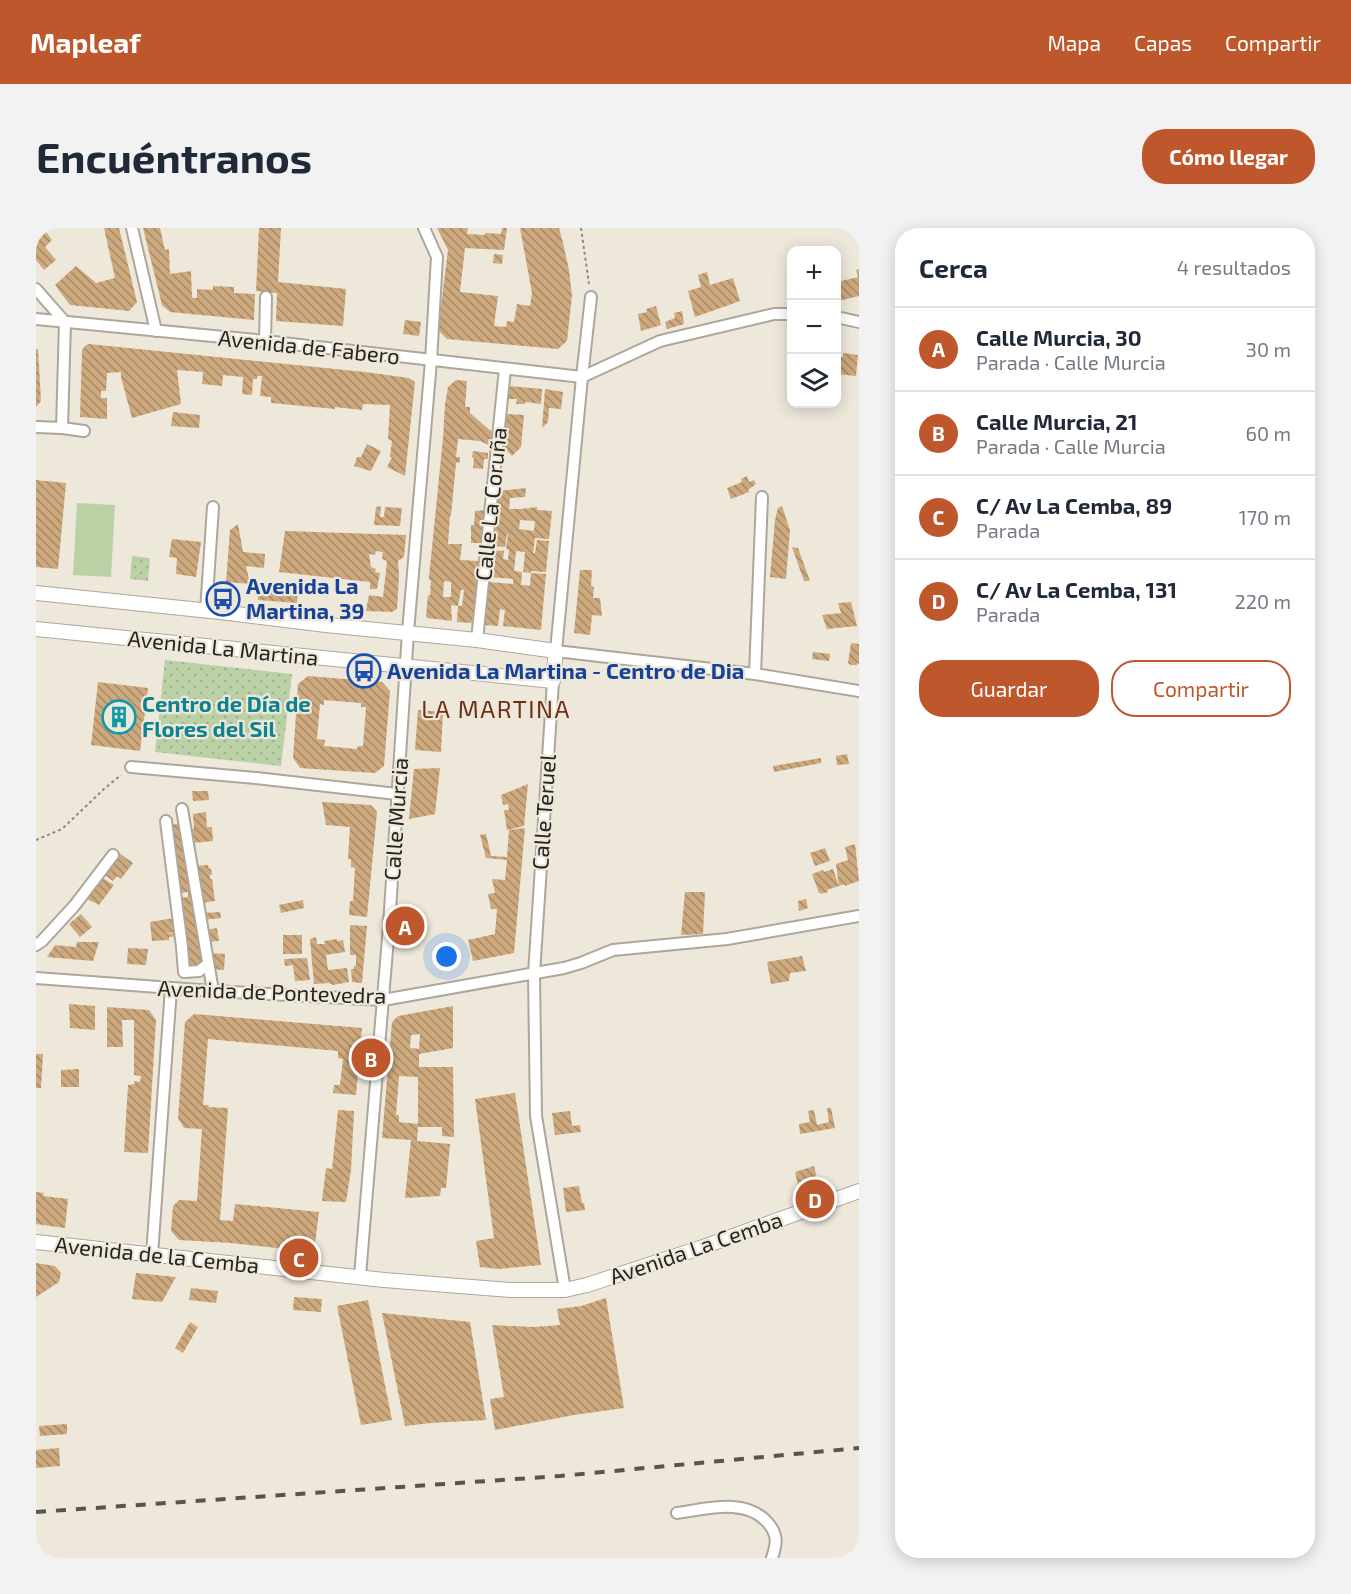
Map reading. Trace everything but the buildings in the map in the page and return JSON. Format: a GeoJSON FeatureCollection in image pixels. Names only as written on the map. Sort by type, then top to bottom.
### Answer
{"type":"FeatureCollection","features":[{"type":"Feature","properties":{"kind":"street"},"geometry":{"type":"LineString","coordinates":[[132,228],[156,331]]}},
{"type":"Feature","properties":{"kind":"street","name":"Calle Murcia"},"geometry":{"type":"LineString","coordinates":[[360,1276],[383,1000],[437,257],[424,228]]}},
{"type":"Feature","properties":{"kind":"street"},"geometry":{"type":"LineString","coordinates":[[36,289],[65,322],[62,428]]}},
{"type":"Feature","properties":{"kind":"street"},"geometry":{"type":"LineString","coordinates":[[265,341],[266,297]]}},
{"type":"Feature","properties":{"kind":"street","name":"Calle Teruel"},"geometry":{"type":"LineString","coordinates":[[565,1290],[536,1116],[534,974],[553,681],[591,297]]}},
{"type":"Feature","properties":{"kind":"street"},"geometry":{"type":"LineString","coordinates":[[582,377],[660,341],[774,314],[787,314]]}},
{"type":"Feature","properties":{"kind":"street"},"geometry":{"type":"LineString","coordinates":[[841,318],[859,322]]}},
{"type":"Feature","properties":{"kind":"street","name":"Avenida de Fabero"},"geometry":{"type":"LineString","coordinates":[[36,319],[265,341],[582,377]]}},
{"type":"Feature","properties":{"kind":"street","name":"Calle La Coruña"},"geometry":{"type":"LineString","coordinates":[[477,640],[505,369]]}},
{"type":"Feature","properties":{"kind":"street"},"geometry":{"type":"LineString","coordinates":[[36,427],[84,431]]}},
{"type":"Feature","properties":{"kind":"street"},"geometry":{"type":"LineString","coordinates":[[755,674],[762,497]]}},
{"type":"Feature","properties":{"kind":"street"},"geometry":{"type":"LineString","coordinates":[[206,611],[213,507]]}},
{"type":"Feature","properties":{"kind":"street","name":"Avenida La Martina"},"geometry":{"type":"LineString","coordinates":[[36,593],[477,640],[755,674],[859,691]]}},
{"type":"Feature","properties":{"kind":"street","name":"Avenida La Martina"},"geometry":{"type":"LineString","coordinates":[[36,629],[553,681]]}},
{"type":"Feature","properties":{"kind":"street"},"geometry":{"type":"LineString","coordinates":[[131,767],[256,777],[397,794]]}},
{"type":"Feature","properties":{"kind":"street"},"geometry":{"type":"LineString","coordinates":[[182,808],[213,992]]}},
{"type":"Feature","properties":{"kind":"street"},"geometry":{"type":"LineString","coordinates":[[166,821],[183,947],[184,972],[199,971],[208,964]]}},
{"type":"Feature","properties":{"kind":"street"},"geometry":{"type":"LineString","coordinates":[[36,945],[75,905],[113,855]]}},
{"type":"Feature","properties":{"kind":"street","name":"Avenida de Pontevedra"},"geometry":{"type":"LineString","coordinates":[[36,978],[213,992],[383,1000],[534,974],[581,963],[613,950],[727,939],[859,916]]}},
{"type":"Feature","properties":{"kind":"street"},"geometry":{"type":"LineString","coordinates":[[152,1255],[171,988]]}},
{"type":"Feature","properties":{"kind":"street","name":"Avenida La Cemba"},"geometry":{"type":"LineString","coordinates":[[565,1290],[700,1248],[859,1191]]}},
{"type":"Feature","properties":{"kind":"street","name":"Avenida de la Cemba"},"geometry":{"type":"LineString","coordinates":[[36,1242],[511,1290],[565,1290]]}},
{"type":"Feature","properties":{"kind":"street"},"geometry":{"type":"LineString","coordinates":[[677,1513],[732,1507],[747,1509],[763,1517],[774,1530],[776,1547],[772,1558]]}},
{"type":"Feature","properties":{"kind":"path"},"geometry":{"type":"LineString","coordinates":[[581,228],[591,297]]}},
{"type":"Feature","properties":{"kind":"path"},"geometry":{"type":"LineString","coordinates":[[36,840],[62,829],[131,767]]}},
{"type":"Feature","properties":{"kind":"green space"},"geometry":{"type":"Polygon","coordinates":[[[77,503],[115,505],[111,577],[73,575],[77,503]]]}},
{"type":"Feature","properties":{"kind":"green space"},"geometry":{"type":"Polygon","coordinates":[[[132,556],[150,558],[148,581],[130,579],[132,556]]]}},
{"type":"Feature","properties":{"kind":"green space"},"geometry":{"type":"Polygon","coordinates":[[[165,660],[292,674],[281,766],[155,752],[165,660]]]}},
{"type":"Feature","properties":{"kind":"railway"},"geometry":{"type":"LineString","coordinates":[[36,1512],[560,1476],[859,1448]]}},
{"type":"Feature","properties":{"kind":"place","name":"Avenida La Martina, 39"},"geometry":{"type":"Point","coordinates":[223,599]}},
{"type":"Feature","properties":{"kind":"place","name":"Avenida La Martina - Centro de Dia"},"geometry":{"type":"Point","coordinates":[364,671]}},
{"type":"Feature","properties":{"kind":"place","name":"Centro de Día de Flores del Sil"},"geometry":{"type":"Point","coordinates":[119,717]}},
{"type":"Feature","properties":{"kind":"place","name":"Calle Murcia, 30"},"geometry":{"type":"Point","coordinates":[405,926]}},
{"type":"Feature","properties":{"kind":"place","name":"Calle Murcia, 21"},"geometry":{"type":"Point","coordinates":[371,1058]}},
{"type":"Feature","properties":{"kind":"place","name":"C/ Av La Cemba, 131"},"geometry":{"type":"Point","coordinates":[815,1199]}},
{"type":"Feature","properties":{"kind":"place","name":"C/ Av La Cemba, 89"},"geometry":{"type":"Point","coordinates":[299,1258]}},
{"type":"Feature","properties":{"kind":"district","name":"LA MARTINA"},"geometry":{"type":"Point","coordinates":[496,710]}}]}
